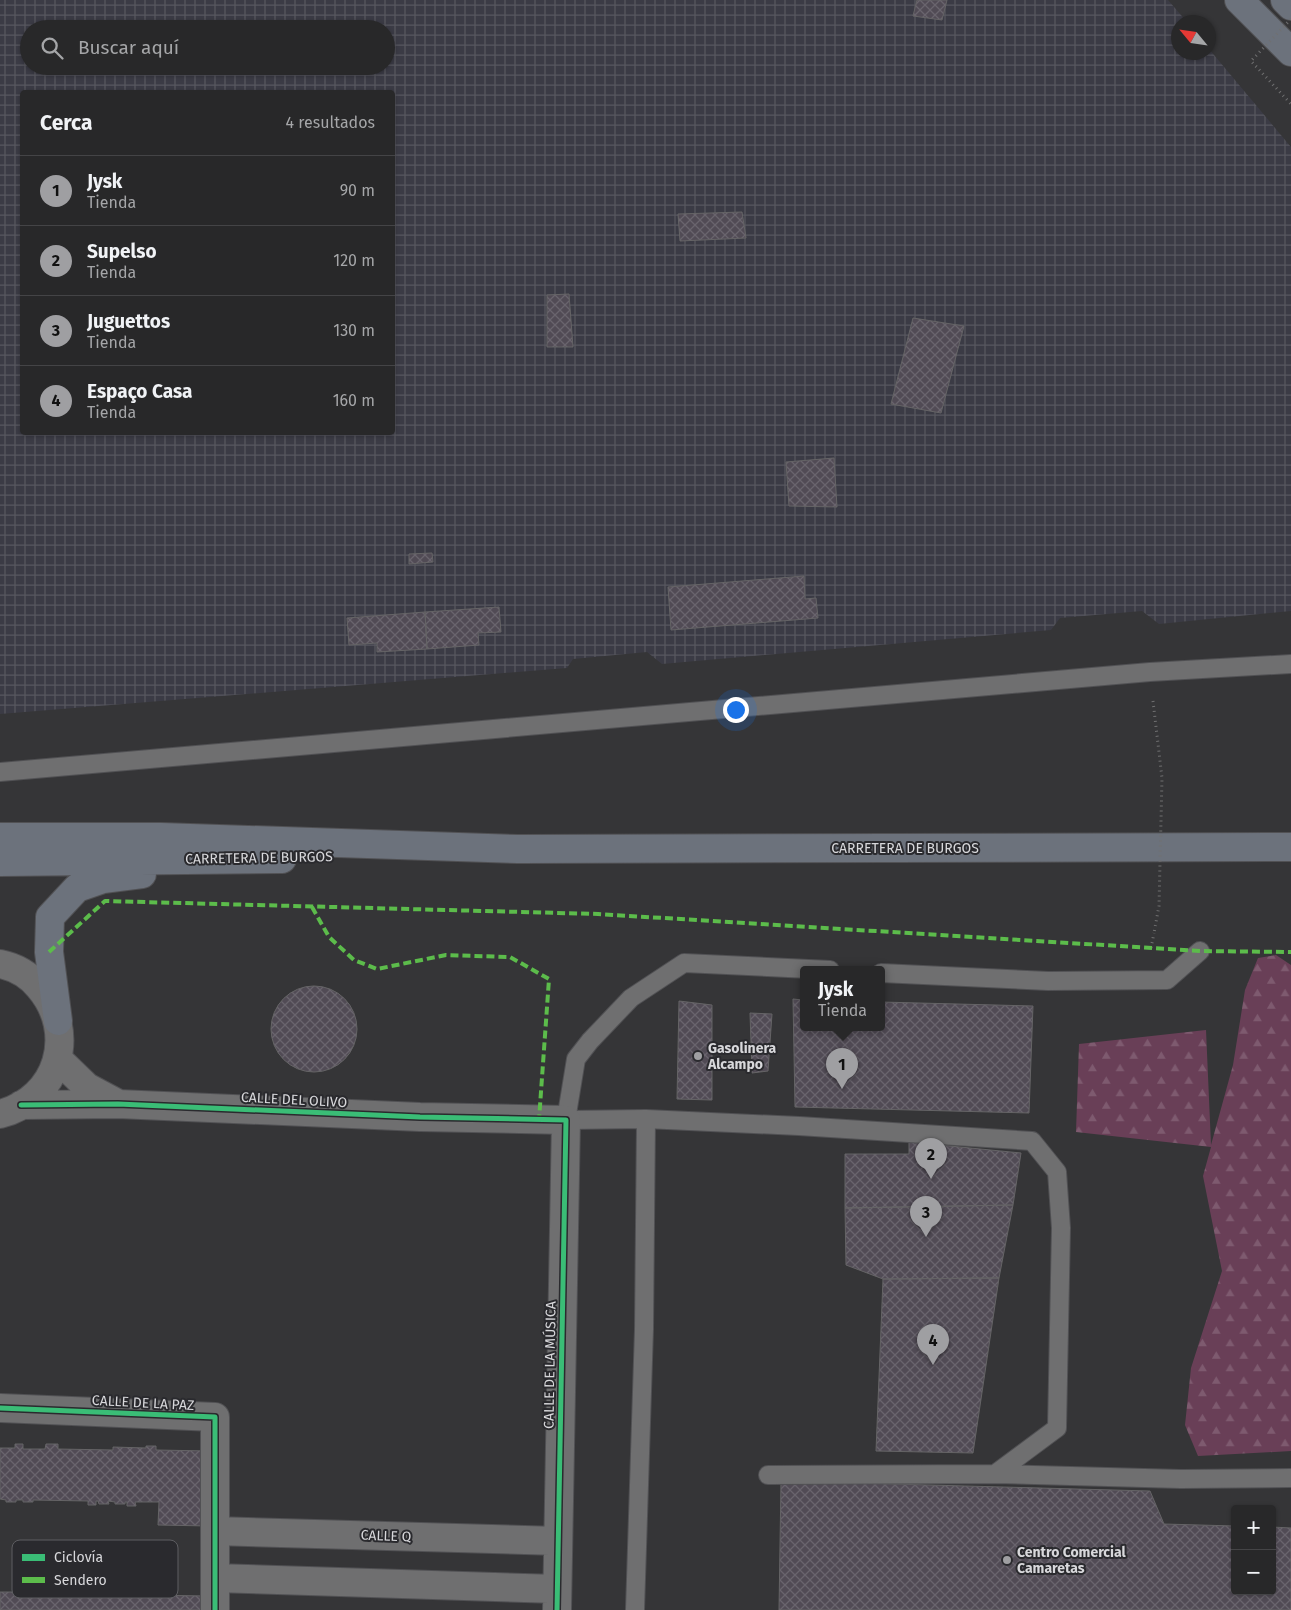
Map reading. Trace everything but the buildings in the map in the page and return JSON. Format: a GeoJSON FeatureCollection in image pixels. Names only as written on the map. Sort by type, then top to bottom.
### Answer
{"type":"FeatureCollection","features":[{"type":"Feature","properties":{"kind":"highway"},"geometry":{"type":"LineString","coordinates":[[1239,0],[1291,52]]}},
{"type":"Feature","properties":{"kind":"highway"},"geometry":{"type":"LineString","coordinates":[[1285,0],[1291,6]]}},
{"type":"Feature","properties":{"kind":"highway","name":"CARRETERA DE BURGOS"},"geometry":{"type":"LineString","coordinates":[[0,837],[161,837],[518,849],[1291,847]]}},
{"type":"Feature","properties":{"kind":"highway","name":"CARRETERA DE BURGOS"},"geometry":{"type":"LineString","coordinates":[[0,862],[104,859],[276,859],[518,849]]}},
{"type":"Feature","properties":{"kind":"highway"},"geometry":{"type":"LineString","coordinates":[[58,1021],[49,952],[50,917],[77,888],[103,879],[276,859]]}},
{"type":"Feature","properties":{"kind":"street"},"geometry":{"type":"LineString","coordinates":[[0,964],[11,966],[32,979],[48,998],[58,1021],[60,1040],[58,1059],[50,1077],[34,1096],[10,1110]]}},
{"type":"Feature","properties":{"kind":"street","name":"CALLE DEL OLIVO"},"geometry":{"type":"LineString","coordinates":[[58,1059],[86,1087],[118,1104]]}},
{"type":"Feature","properties":{"kind":"street","name":"CALLE DEL OLIVO"},"geometry":{"type":"LineString","coordinates":[[10,1110],[118,1104],[420,1117],[566,1120]]}},
{"type":"Feature","properties":{"kind":"street","name":"CALLE DE LA MÚSICA"},"geometry":{"type":"LineString","coordinates":[[557,1600],[566,1120]]}},
{"type":"Feature","properties":{"kind":"street","name":"CALLE DE LA PAZ"},"geometry":{"type":"LineString","coordinates":[[0,1408],[215,1418],[215,1610]]}},
{"type":"Feature","properties":{"kind":"street","name":"CALLE Q"},"geometry":{"type":"LineString","coordinates":[[215,1531],[558,1541]]}},
{"type":"Feature","properties":{"kind":"street"},"geometry":{"type":"LineString","coordinates":[[215,1578],[557,1600]]}},
{"type":"Feature","properties":{"kind":"lane"},"geometry":{"type":"LineString","coordinates":[[0,772],[1140,672],[1291,664]]}},
{"type":"Feature","properties":{"kind":"lane"},"geometry":{"type":"LineString","coordinates":[[885,973],[1048,981],[1167,980],[1200,951]]}},
{"type":"Feature","properties":{"kind":"lane"},"geometry":{"type":"LineString","coordinates":[[800,969],[684,963],[631,998],[590,1041],[576,1059],[566,1120],[646,1119],[799,1126],[1032,1141],[1057,1172],[1062,1228],[1057,1428],[995,1474]]}},
{"type":"Feature","properties":{"kind":"lane"},"geometry":{"type":"LineString","coordinates":[[635,1610],[644,1328],[646,1119]]}},
{"type":"Feature","properties":{"kind":"lane"},"geometry":{"type":"LineString","coordinates":[[768,1475],[995,1474],[1181,1480],[1291,1478]]}},
{"type":"Feature","properties":{"kind":"path"},"geometry":{"type":"LineString","coordinates":[[1291,19],[1251,61],[1291,104]]}},
{"type":"Feature","properties":{"kind":"path"},"geometry":{"type":"LineString","coordinates":[[1152,948],[1159,906],[1162,778],[1153,701]]}},
{"type":"Feature","properties":{"kind":"shaded area"},"geometry":{"type":"Polygon","coordinates":[[[0,0],[1168,0],[1181,15],[1171,15],[1171,60],[1216,60],[1216,57],[1291,147],[1291,611],[1159,624],[1142,611],[1060,618],[1051,630],[662,664],[647,652],[573,659],[567,668],[0,714],[0,0]]]}},
{"type":"Feature","properties":{"kind":"green space"},"geometry":{"type":"Polygon","coordinates":[[[1276,955],[1291,965],[1291,1451],[1198,1456],[1185,1425],[1191,1368],[1222,1271],[1203,1176],[1211,1147],[1076,1132],[1079,1044],[1206,1030],[1211,1145],[1233,1065],[1245,990],[1258,958],[1276,955]]]}},
{"type":"Feature","properties":{"kind":"marked path"},"geometry":{"type":"LineString","coordinates":[[49,952],[105,901],[598,914],[1200,951],[1291,952]]}},
{"type":"Feature","properties":{"kind":"marked path"},"geometry":{"type":"LineString","coordinates":[[312,907],[329,937],[354,960],[377,969],[446,955],[510,957],[549,979],[539,1120]]}},
{"type":"Feature","properties":{"kind":"cycle path"},"geometry":{"type":"LineString","coordinates":[[21,1105],[118,1104],[420,1117],[566,1120],[557,1610]]}},
{"type":"Feature","properties":{"kind":"cycle path"},"geometry":{"type":"LineString","coordinates":[[0,1408],[215,1417],[215,1610]]}},
{"type":"Feature","properties":{"kind":"place","name":"Gasolinera Alcampo"},"geometry":{"type":"Point","coordinates":[698,1056]}},
{"type":"Feature","properties":{"kind":"place","name":"Jysk"},"geometry":{"type":"Point","coordinates":[842,1089]}},
{"type":"Feature","properties":{"kind":"place","name":"Supelso"},"geometry":{"type":"Point","coordinates":[931,1179]}},
{"type":"Feature","properties":{"kind":"place","name":"Juguettos"},"geometry":{"type":"Point","coordinates":[926,1237]}},
{"type":"Feature","properties":{"kind":"place","name":"Espaço Casa"},"geometry":{"type":"Point","coordinates":[933,1365]}},
{"type":"Feature","properties":{"kind":"place","name":"Centro Comercial Camaretas"},"geometry":{"type":"Point","coordinates":[1007,1560]}}]}
